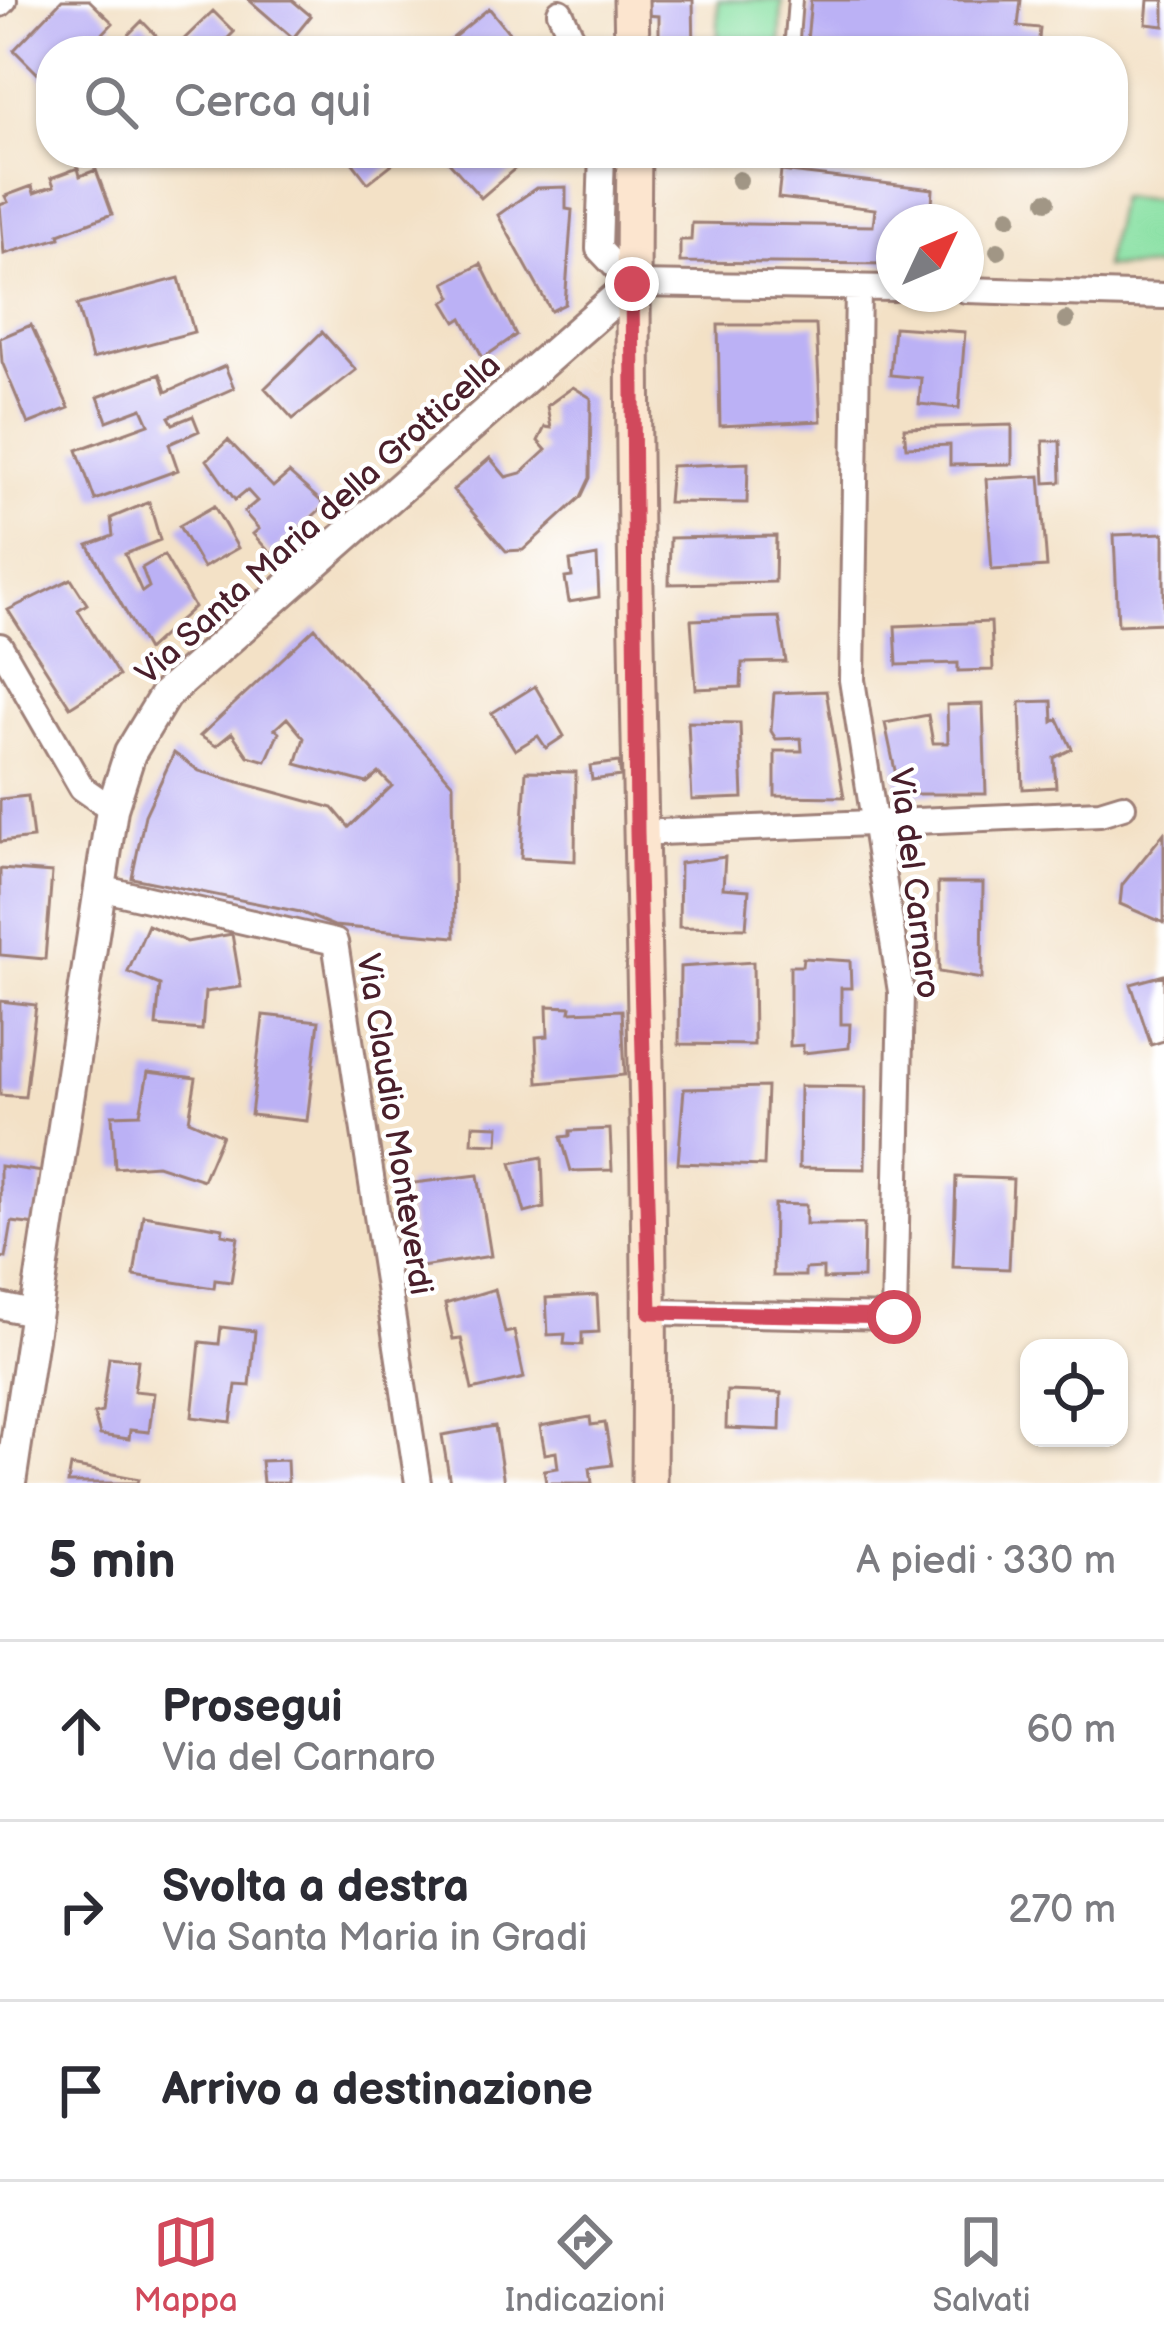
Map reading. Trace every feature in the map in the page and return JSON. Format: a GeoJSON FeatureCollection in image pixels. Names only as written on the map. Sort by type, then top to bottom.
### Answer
{"type":"FeatureCollection","features":[{"type":"Feature","properties":{"kind":"main road"},"geometry":{"type":"LineString","coordinates":[[631,0],[632,36]]}},
{"type":"Feature","properties":{"kind":"main road"},"geometry":{"type":"LineString","coordinates":[[634,168],[637,832],[650,1312],[649,1483]]}},
{"type":"Feature","properties":{"kind":"street"},"geometry":{"type":"LineString","coordinates":[[560,12],[571,36]]}},
{"type":"Feature","properties":{"kind":"street"},"geometry":{"type":"LineString","coordinates":[[602,168],[599,249],[632,284],[876,288]]}},
{"type":"Feature","properties":{"kind":"street","name":"Via Santa Maria della Grotticella"},"geometry":{"type":"LineString","coordinates":[[10,1483],[112,809],[130,753],[165,695],[632,284]]}},
{"type":"Feature","properties":{"kind":"street","name":"Via del Carnaro"},"geometry":{"type":"LineString","coordinates":[[650,1312],[894,1317],[901,992],[852,680],[858,287]]}},
{"type":"Feature","properties":{"kind":"street"},"geometry":{"type":"LineString","coordinates":[[984,291],[1164,296]]}},
{"type":"Feature","properties":{"kind":"street"},"geometry":{"type":"LineString","coordinates":[[0,646],[82,788],[112,809]]}},
{"type":"Feature","properties":{"kind":"street"},"geometry":{"type":"LineString","coordinates":[[637,832],[1100,813],[1123,806]]}},
{"type":"Feature","properties":{"kind":"street","name":"Via Claudio Monteverdi"},"geometry":{"type":"LineString","coordinates":[[100,888],[335,942],[418,1483]]}},
{"type":"Feature","properties":{"kind":"street"},"geometry":{"type":"LineString","coordinates":[[0,1306],[37,1314]]}},
{"type":"Feature","properties":{"kind":"lane"},"geometry":{"type":"LineString","coordinates":[[792,36],[795,0]]}},
{"type":"Feature","properties":{"kind":"green space"},"geometry":{"type":"Polygon","coordinates":[[[718,0],[782,0],[781,36],[718,36],[718,0]]]}},
{"type":"Feature","properties":{"kind":"green space"},"geometry":{"type":"Polygon","coordinates":[[[1119,197],[1164,200],[1164,267],[1104,267],[1119,197]]]}},
{"type":"Feature","properties":{"kind":"building"},"geometry":{"type":"Polygon","coordinates":[[[62,0],[89,0],[113,23],[100,36],[36,36],[36,72],[14,50],[62,0]]]}},
{"type":"Feature","properties":{"kind":"building"},"geometry":{"type":"Polygon","coordinates":[[[249,0],[292,0],[311,16],[291,36],[249,0]]]}},
{"type":"Feature","properties":{"kind":"building"},"geometry":{"type":"Polygon","coordinates":[[[645,0],[693,0],[694,36],[659,36],[659,16],[645,15],[645,0]]]}},
{"type":"Feature","properties":{"kind":"building"},"geometry":{"type":"Polygon","coordinates":[[[811,0],[1021,0],[1018,26],[1040,28],[1039,36],[807,36],[811,0]]]}},
{"type":"Feature","properties":{"kind":"building"},"geometry":{"type":"Polygon","coordinates":[[[1148,0],[1164,0],[1164,26],[1146,24],[1148,0]]]}},
{"type":"Feature","properties":{"kind":"building"},"geometry":{"type":"Polygon","coordinates":[[[489,8],[512,36],[455,36],[489,8]]]}},
{"type":"Feature","properties":{"kind":"building"},"geometry":{"type":"Polygon","coordinates":[[[213,11],[234,32],[230,36],[187,36],[213,11]]]}},
{"type":"Feature","properties":{"kind":"building"},"geometry":{"type":"Polygon","coordinates":[[[142,21],[156,36],[127,36],[142,21]]]}},
{"type":"Feature","properties":{"kind":"building"},"geometry":{"type":"Polygon","coordinates":[[[78,168],[80,176],[96,170],[112,214],[59,234],[60,238],[4,254],[0,205],[8,202],[5,196],[32,186],[34,193],[54,186],[51,178],[78,168]]]}},
{"type":"Feature","properties":{"kind":"building"},"geometry":{"type":"Polygon","coordinates":[[[356,168],[387,168],[368,183],[356,168]]]}},
{"type":"Feature","properties":{"kind":"building"},"geometry":{"type":"Polygon","coordinates":[[[454,168],[516,168],[481,198],[454,168]]]}},
{"type":"Feature","properties":{"kind":"building"},"geometry":{"type":"Polygon","coordinates":[[[781,171],[933,189],[932,204],[876,204],[876,264],[680,262],[680,240],[691,240],[692,223],[873,226],[875,209],[778,198],[781,171]]]}},
{"type":"Feature","properties":{"kind":"building"},"geometry":{"type":"Polygon","coordinates":[[[566,187],[566,209],[572,210],[565,304],[551,311],[498,215],[536,188],[566,187]]]}},
{"type":"Feature","properties":{"kind":"building"},"geometry":{"type":"Polygon","coordinates":[[[481,264],[516,335],[483,358],[462,318],[456,322],[444,302],[452,297],[445,283],[481,264]]]}},
{"type":"Feature","properties":{"kind":"building"},"geometry":{"type":"Polygon","coordinates":[[[179,278],[194,332],[92,359],[77,305],[179,278]]]}},
{"type":"Feature","properties":{"kind":"building"},"geometry":{"type":"Polygon","coordinates":[[[31,325],[69,408],[28,424],[2,362],[0,338],[31,325]]]}},
{"type":"Feature","properties":{"kind":"building"},"geometry":{"type":"Polygon","coordinates":[[[718,325],[816,325],[821,421],[720,426],[718,325]]]}},
{"type":"Feature","properties":{"kind":"building"},"geometry":{"type":"Polygon","coordinates":[[[894,327],[965,332],[959,408],[919,404],[921,378],[890,375],[894,327]]]}},
{"type":"Feature","properties":{"kind":"building"},"geometry":{"type":"Polygon","coordinates":[[[322,332],[356,370],[293,419],[265,388],[322,332]]]}},
{"type":"Feature","properties":{"kind":"building"},"geometry":{"type":"Polygon","coordinates":[[[225,366],[234,388],[169,417],[173,424],[193,416],[199,431],[169,444],[178,470],[95,500],[77,450],[149,424],[142,408],[107,421],[98,397],[160,374],[166,392],[225,366]]]}},
{"type":"Feature","properties":{"kind":"building"},"geometry":{"type":"Polygon","coordinates":[[[573,387],[591,398],[590,478],[581,497],[523,550],[506,551],[453,490],[490,458],[506,477],[521,473],[546,450],[538,441],[545,427],[551,428],[547,406],[573,387]]]}},
{"type":"Feature","properties":{"kind":"building"},"geometry":{"type":"Polygon","coordinates":[[[1012,425],[1012,464],[950,465],[950,445],[906,447],[904,428],[1012,425]]]}},
{"type":"Feature","properties":{"kind":"building"},"geometry":{"type":"Polygon","coordinates":[[[228,440],[273,487],[289,473],[325,505],[271,554],[253,534],[259,529],[244,512],[257,501],[247,490],[235,500],[207,460],[228,440]]]}},
{"type":"Feature","properties":{"kind":"building"},"geometry":{"type":"Polygon","coordinates":[[[1043,441],[1060,441],[1061,482],[1045,483],[1043,441]]]}},
{"type":"Feature","properties":{"kind":"building"},"geometry":{"type":"Polygon","coordinates":[[[748,463],[747,503],[668,502],[671,466],[748,463]]]}},
{"type":"Feature","properties":{"kind":"building"},"geometry":{"type":"Polygon","coordinates":[[[1040,476],[1047,567],[992,570],[986,479],[1040,476]]]}},
{"type":"Feature","properties":{"kind":"building"},"geometry":{"type":"Polygon","coordinates":[[[149,502],[160,540],[125,554],[142,592],[149,587],[142,568],[164,555],[194,607],[147,650],[88,545],[113,536],[111,518],[149,502]]]}},
{"type":"Feature","properties":{"kind":"building"},"geometry":{"type":"Polygon","coordinates":[[[214,506],[238,548],[203,568],[179,526],[214,506]]]}},
{"type":"Feature","properties":{"kind":"building"},"geometry":{"type":"Polygon","coordinates":[[[1164,533],[1164,623],[1118,625],[1114,535],[1164,533]]]}},
{"type":"Feature","properties":{"kind":"building"},"geometry":{"type":"Polygon","coordinates":[[[776,536],[775,582],[669,584],[670,538],[776,536]]]}},
{"type":"Feature","properties":{"kind":"building"},"geometry":{"type":"Polygon","coordinates":[[[597,556],[599,597],[569,602],[565,578],[572,577],[570,561],[597,556]]]}},
{"type":"Feature","properties":{"kind":"building"},"geometry":{"type":"Polygon","coordinates":[[[71,579],[87,604],[78,610],[119,676],[70,707],[8,610],[71,579]]]}},
{"type":"Feature","properties":{"kind":"building"},"geometry":{"type":"Polygon","coordinates":[[[779,617],[786,662],[742,663],[741,687],[696,689],[691,620],[779,617]]]}},
{"type":"Feature","properties":{"kind":"building"},"geometry":{"type":"Polygon","coordinates":[[[991,622],[993,670],[958,671],[958,663],[897,665],[895,626],[991,622]]]}},
{"type":"Feature","properties":{"kind":"building"},"geometry":{"type":"Polygon","coordinates":[[[315,628],[453,784],[455,937],[334,926],[300,912],[132,878],[145,815],[174,753],[199,771],[333,808],[349,827],[392,786],[379,773],[367,783],[296,764],[304,738],[287,718],[275,729],[279,732],[266,761],[248,756],[232,733],[216,746],[200,736],[315,628]]]}},
{"type":"Feature","properties":{"kind":"building"},"geometry":{"type":"Polygon","coordinates":[[[535,686],[564,736],[546,748],[538,736],[515,750],[492,713],[535,686]]]}},
{"type":"Feature","properties":{"kind":"building"},"geometry":{"type":"Polygon","coordinates":[[[826,691],[844,797],[775,796],[775,751],[802,751],[801,738],[776,739],[771,731],[774,693],[826,691]]]}},
{"type":"Feature","properties":{"kind":"building"},"geometry":{"type":"Polygon","coordinates":[[[1052,701],[1053,722],[1058,719],[1072,749],[1054,758],[1056,787],[1023,789],[1020,702],[1052,701]]]}},
{"type":"Feature","properties":{"kind":"building"},"geometry":{"type":"Polygon","coordinates":[[[983,704],[986,794],[900,794],[885,723],[928,715],[933,743],[948,743],[947,705],[983,704]]]}},
{"type":"Feature","properties":{"kind":"building"},"geometry":{"type":"Polygon","coordinates":[[[688,722],[740,723],[743,798],[692,800],[688,722]]]}},
{"type":"Feature","properties":{"kind":"building"},"geometry":{"type":"Polygon","coordinates":[[[619,762],[621,776],[592,780],[590,766],[619,762]]]}},
{"type":"Feature","properties":{"kind":"building"},"geometry":{"type":"Polygon","coordinates":[[[526,771],[576,772],[575,861],[521,858],[526,771]]]}},
{"type":"Feature","properties":{"kind":"building"},"geometry":{"type":"Polygon","coordinates":[[[28,796],[33,838],[0,842],[0,799],[28,796]]]}},
{"type":"Feature","properties":{"kind":"building"},"geometry":{"type":"Polygon","coordinates":[[[1164,833],[1164,923],[1120,904],[1122,885],[1164,833]]]}},
{"type":"Feature","properties":{"kind":"building"},"geometry":{"type":"Polygon","coordinates":[[[725,857],[723,888],[749,890],[746,928],[679,927],[680,863],[725,857]]]}},
{"type":"Feature","properties":{"kind":"building"},"geometry":{"type":"Polygon","coordinates":[[[0,869],[52,873],[45,959],[0,955],[0,869]]]}},
{"type":"Feature","properties":{"kind":"building"},"geometry":{"type":"Polygon","coordinates":[[[938,883],[983,883],[982,979],[939,972],[938,883]]]}},
{"type":"Feature","properties":{"kind":"building"},"geometry":{"type":"Polygon","coordinates":[[[148,925],[187,942],[232,934],[241,987],[205,992],[202,1030],[156,1026],[160,985],[128,972],[148,925]]]}},
{"type":"Feature","properties":{"kind":"building"},"geometry":{"type":"Polygon","coordinates":[[[803,958],[850,961],[851,988],[841,988],[841,1024],[850,1024],[849,1048],[803,1053],[803,1045],[790,1046],[790,966],[802,966],[803,958]]]}},
{"type":"Feature","properties":{"kind":"building"},"geometry":{"type":"Polygon","coordinates":[[[753,962],[754,1045],[679,1044],[680,967],[753,962]]]}},
{"type":"Feature","properties":{"kind":"building"},"geometry":{"type":"Polygon","coordinates":[[[1164,975],[1164,1041],[1151,1045],[1131,984],[1164,975]]]}},
{"type":"Feature","properties":{"kind":"building"},"geometry":{"type":"Polygon","coordinates":[[[0,1001],[36,1005],[25,1097],[0,1095],[0,1001]]]}},
{"type":"Feature","properties":{"kind":"building"},"geometry":{"type":"Polygon","coordinates":[[[547,1006],[571,1007],[570,1012],[622,1010],[625,1075],[538,1083],[536,1037],[548,1036],[547,1006]]]}},
{"type":"Feature","properties":{"kind":"building"},"geometry":{"type":"Polygon","coordinates":[[[263,1015],[319,1021],[307,1121],[251,1115],[263,1015]]]}},
{"type":"Feature","properties":{"kind":"building"},"geometry":{"type":"Polygon","coordinates":[[[148,1072],[196,1078],[189,1120],[222,1135],[203,1180],[157,1165],[115,1168],[112,1115],[140,1114],[148,1072]]]}},
{"type":"Feature","properties":{"kind":"building"},"geometry":{"type":"Polygon","coordinates":[[[800,1086],[866,1087],[865,1169],[799,1168],[800,1086]]]}},
{"type":"Feature","properties":{"kind":"building"},"geometry":{"type":"Polygon","coordinates":[[[767,1087],[764,1166],[678,1163],[684,1089],[767,1087]]]}},
{"type":"Feature","properties":{"kind":"building"},"geometry":{"type":"Polygon","coordinates":[[[473,1125],[499,1126],[498,1144],[472,1143],[473,1125]]]}},
{"type":"Feature","properties":{"kind":"building"},"geometry":{"type":"Polygon","coordinates":[[[610,1129],[612,1170],[571,1171],[561,1137],[570,1136],[570,1131],[610,1129]]]}},
{"type":"Feature","properties":{"kind":"building"},"geometry":{"type":"Polygon","coordinates":[[[542,1157],[544,1208],[525,1213],[511,1163],[542,1157]]]}},
{"type":"Feature","properties":{"kind":"building"},"geometry":{"type":"Polygon","coordinates":[[[0,1166],[43,1172],[36,1225],[12,1222],[6,1258],[0,1257],[0,1166]]]}},
{"type":"Feature","properties":{"kind":"building"},"geometry":{"type":"Polygon","coordinates":[[[478,1175],[491,1256],[415,1268],[406,1184],[478,1175]]]}},
{"type":"Feature","properties":{"kind":"building"},"geometry":{"type":"Polygon","coordinates":[[[956,1177],[1013,1179],[1009,1269],[953,1267],[956,1177]]]}},
{"type":"Feature","properties":{"kind":"building"},"geometry":{"type":"Polygon","coordinates":[[[774,1204],[806,1205],[806,1224],[864,1224],[863,1278],[823,1279],[823,1268],[805,1269],[805,1276],[773,1276],[774,1204]]]}},
{"type":"Feature","properties":{"kind":"building"},"geometry":{"type":"Polygon","coordinates":[[[143,1215],[223,1228],[222,1234],[238,1237],[231,1282],[215,1280],[214,1288],[134,1276],[143,1215]]]}},
{"type":"Feature","properties":{"kind":"building"},"geometry":{"type":"Polygon","coordinates":[[[495,1289],[505,1333],[514,1331],[524,1378],[472,1390],[461,1338],[453,1339],[445,1304],[495,1289]]]}},
{"type":"Feature","properties":{"kind":"building"},"geometry":{"type":"Polygon","coordinates":[[[597,1295],[599,1332],[582,1333],[582,1345],[564,1344],[565,1334],[548,1335],[546,1298],[597,1295]]]}},
{"type":"Feature","properties":{"kind":"building"},"geometry":{"type":"Polygon","coordinates":[[[221,1327],[255,1331],[250,1386],[236,1385],[231,1422],[192,1417],[200,1342],[219,1344],[221,1327]]]}},
{"type":"Feature","properties":{"kind":"building"},"geometry":{"type":"Polygon","coordinates":[[[109,1357],[138,1360],[134,1391],[154,1393],[149,1432],[130,1430],[129,1439],[100,1435],[94,1414],[102,1412],[109,1357]]]}},
{"type":"Feature","properties":{"kind":"building"},"geometry":{"type":"Polygon","coordinates":[[[727,1391],[781,1393],[780,1430],[726,1428],[727,1391]]]}},
{"type":"Feature","properties":{"kind":"building"},"geometry":{"type":"Polygon","coordinates":[[[590,1417],[591,1425],[605,1423],[612,1465],[590,1468],[592,1483],[546,1483],[544,1470],[558,1468],[556,1452],[545,1454],[540,1426],[590,1417]]]}},
{"type":"Feature","properties":{"kind":"building"},"geometry":{"type":"Polygon","coordinates":[[[495,1426],[504,1483],[450,1483],[442,1435],[495,1426]]]}},
{"type":"Feature","properties":{"kind":"building"},"geometry":{"type":"Polygon","coordinates":[[[287,1460],[288,1483],[263,1483],[261,1461],[287,1460]]]}},
{"type":"Feature","properties":{"kind":"building"},"geometry":{"type":"Polygon","coordinates":[[[71,1466],[139,1479],[138,1483],[68,1483],[71,1466]]]}},
{"type":"Feature","properties":{"kind":"route"},"geometry":{"type":"LineString","coordinates":[[632,284],[637,832],[650,1312],[894,1317]]}}]}
